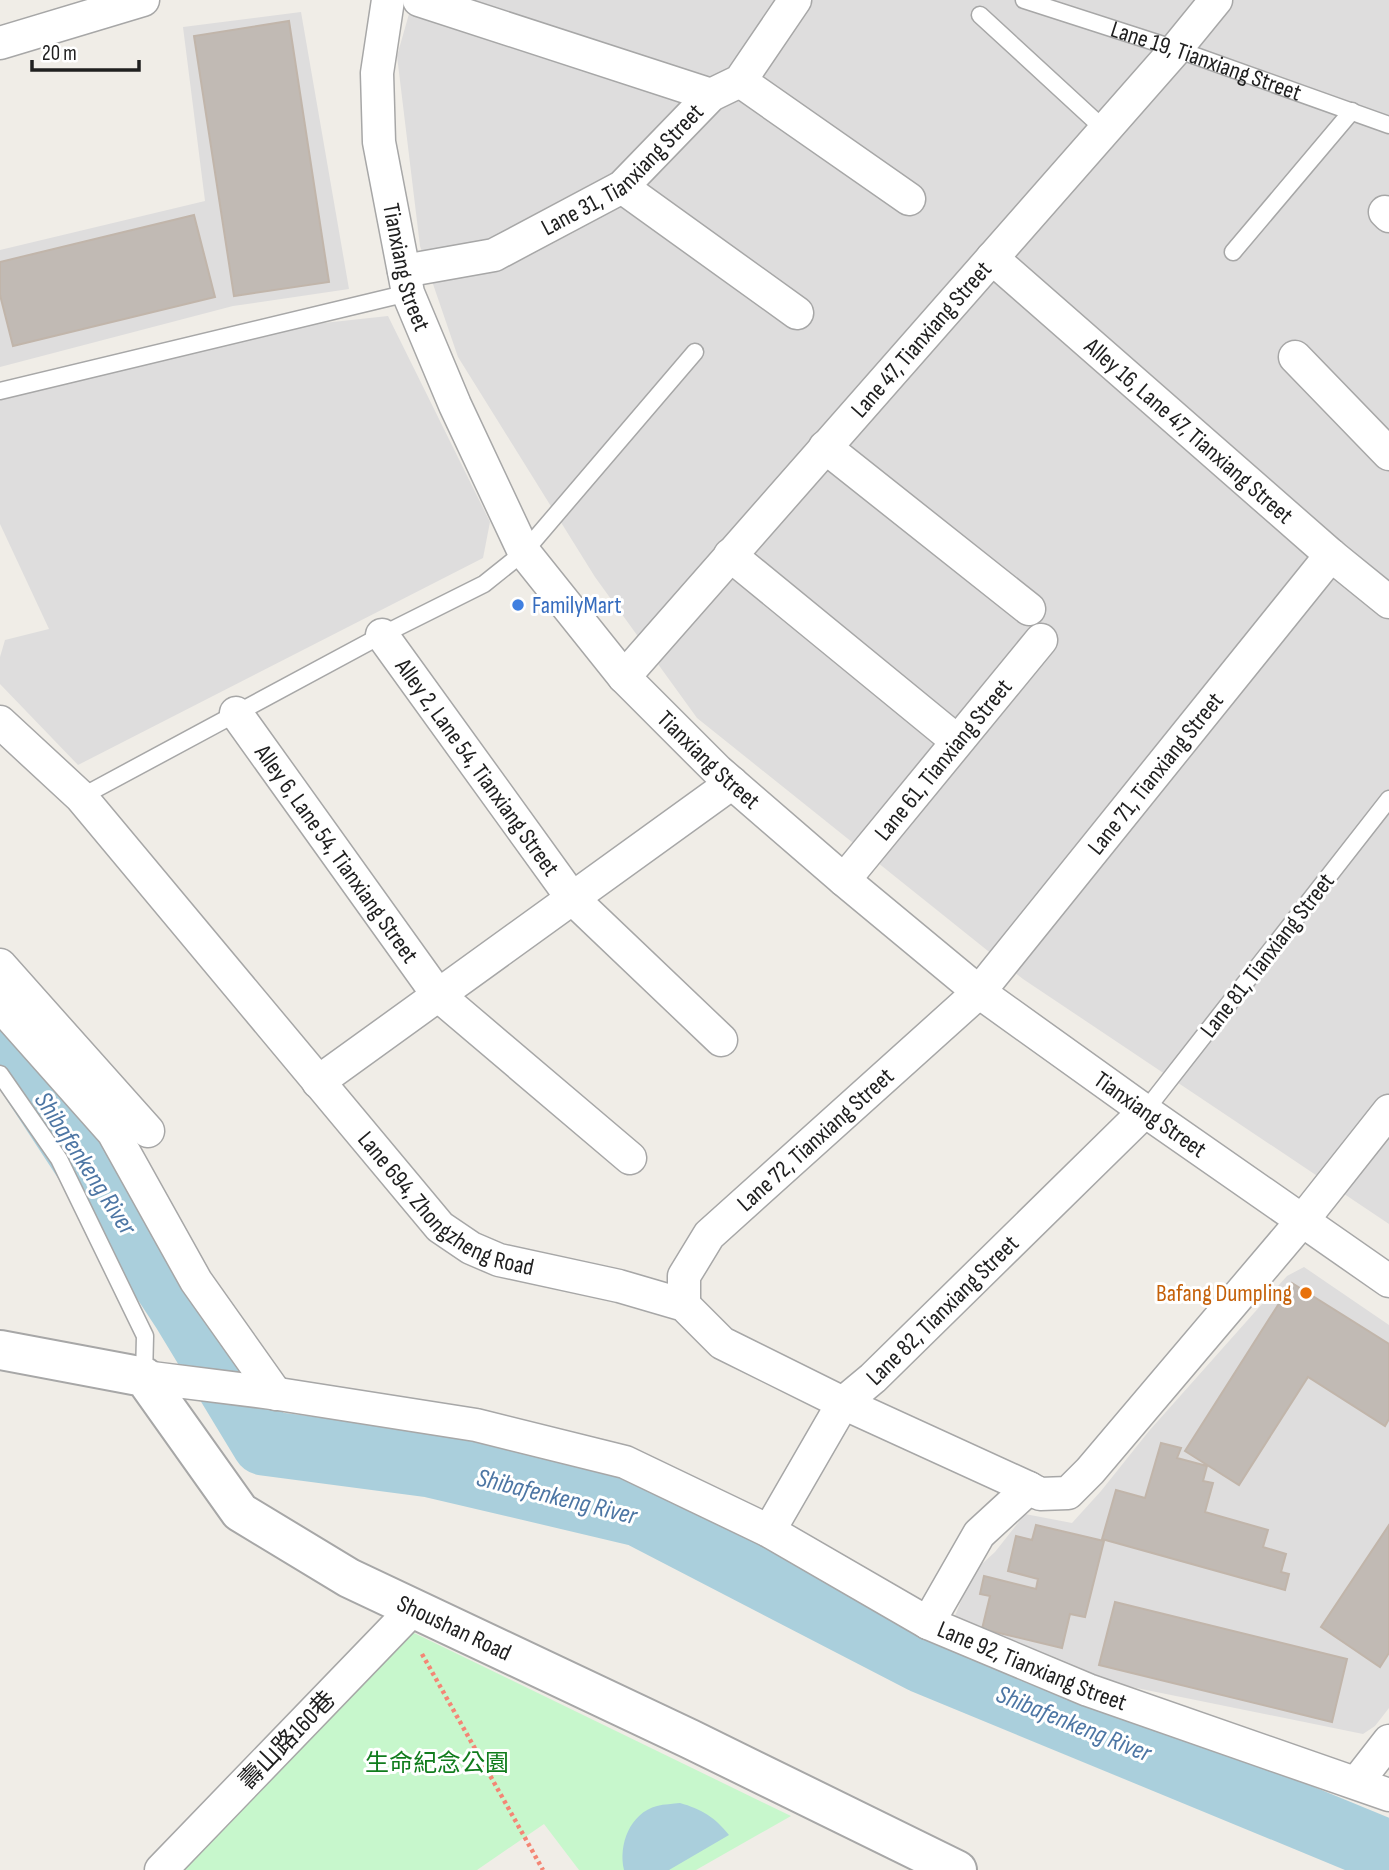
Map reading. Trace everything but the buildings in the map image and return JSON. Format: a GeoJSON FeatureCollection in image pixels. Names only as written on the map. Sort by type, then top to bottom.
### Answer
{"type":"FeatureCollection","features":[{"type":"Feature","properties":{"kind":"street"},"geometry":{"type":"LineString","coordinates":[[0,43],[143,0]]}},
{"type":"Feature","properties":{"kind":"street","name":"Tianxiang Street"},"geometry":{"type":"LineString","coordinates":[[387,0],[377,73],[379,142],[406,282],[456,405],[524,552],[624,677],[732,783],[845,880],[979,992],[1144,1111],[1389,1281]]}},
{"type":"Feature","properties":{"kind":"street"},"geometry":{"type":"LineString","coordinates":[[419,0],[711,95]]}},
{"type":"Feature","properties":{"kind":"street"},"geometry":{"type":"LineString","coordinates":[[795,0],[740,81],[909,199]]}},
{"type":"Feature","properties":{"kind":"street","name":"Lane 47, Tianxiang Street"},"geometry":{"type":"LineString","coordinates":[[624,677],[1176,49],[1216,0]]}},
{"type":"Feature","properties":{"kind":"street","name":"Lane 31, Tianxiang Street"},"geometry":{"type":"LineString","coordinates":[[406,282],[494,255],[622,187],[711,95],[740,81]]}},
{"type":"Feature","properties":{"kind":"street"},"geometry":{"type":"LineString","coordinates":[[622,187],[797,313]]}},
{"type":"Feature","properties":{"kind":"street","name":"Alley 16, Lane 47, Tianxiang Street"},"geometry":{"type":"LineString","coordinates":[[992,258],[1331,555],[1389,601]]}},
{"type":"Feature","properties":{"kind":"street"},"geometry":{"type":"LineString","coordinates":[[1295,357],[1389,454]]}},
{"type":"Feature","properties":{"kind":"street"},"geometry":{"type":"LineString","coordinates":[[825,447],[1029,609]]}},
{"type":"Feature","properties":{"kind":"street"},"geometry":{"type":"LineString","coordinates":[[730,555],[957,741]]}},
{"type":"Feature","properties":{"kind":"street","name":"Lane 71, Tianxiang Street"},"geometry":{"type":"LineString","coordinates":[[979,992],[1331,555]]}},
{"type":"Feature","properties":{"kind":"street","name":"Alley 2, Lane 54, Tianxiang Street"},"geometry":{"type":"LineString","coordinates":[[383,635],[572,898],[721,1040]]}},
{"type":"Feature","properties":{"kind":"street","name":"Lane 61, Tianxiang Street"},"geometry":{"type":"LineString","coordinates":[[845,880],[1041,640]]}},
{"type":"Feature","properties":{"kind":"street","name":"Alley 6, Lane 54, Tianxiang Street"},"geometry":{"type":"LineString","coordinates":[[236,713],[438,995],[630,1158]]}},
{"type":"Feature","properties":{"kind":"street","name":"Lane 694, Zhongzheng Road"},"geometry":{"type":"LineString","coordinates":[[0,722],[81,797],[440,1227],[471,1248],[499,1260],[619,1286],[684,1305],[722,1343],[843,1403],[1029,1488]]}},
{"type":"Feature","properties":{"kind":"street"},"geometry":{"type":"LineString","coordinates":[[318,1082],[732,783]]}},
{"type":"Feature","properties":{"kind":"street"},"geometry":{"type":"LineString","coordinates":[[0,965],[148,1131]]}},
{"type":"Feature","properties":{"kind":"street","name":"Lane 72, Tianxiang Street"},"geometry":{"type":"LineString","coordinates":[[684,1305],[684,1276],[709,1236],[979,992]]}},
{"type":"Feature","properties":{"kind":"street"},"geometry":{"type":"LineString","coordinates":[[0,1005],[113,1132],[196,1281],[274,1393]]}},
{"type":"Feature","properties":{"kind":"street","name":"Lane 82, Tianxiang Street"},"geometry":{"type":"LineString","coordinates":[[769,1531],[843,1403],[873,1378],[1144,1111]]}},
{"type":"Feature","properties":{"kind":"street"},"geometry":{"type":"LineString","coordinates":[[1029,1488],[1040,1494],[1068,1493],[1083,1478],[1301,1221],[1389,1111]]}},
{"type":"Feature","properties":{"kind":"street"},"geometry":{"type":"LineString","coordinates":[[0,1350],[154,1379],[274,1393],[475,1425],[625,1462],[769,1531],[928,1623]]}},
{"type":"Feature","properties":{"kind":"street","name":"Shoushan Road"},"geometry":{"type":"LineString","coordinates":[[154,1379],[240,1512],[349,1578],[690,1739],[957,1870]]}},
{"type":"Feature","properties":{"kind":"street","name":"Lane 92, Tianxiang Street"},"geometry":{"type":"LineString","coordinates":[[1029,1488],[979,1534],[928,1623],[1088,1690],[1389,1795]]}},
{"type":"Feature","properties":{"kind":"street","name":"壽山路160巷"},"geometry":{"type":"LineString","coordinates":[[161,1870],[413,1609]]}},
{"type":"Feature","properties":{"kind":"street"},"geometry":{"type":"LineString","coordinates":[[1357,1782],[1389,1741]]}},
{"type":"Feature","properties":{"kind":"lane","name":"Lane 19, Tianxiang Street"},"geometry":{"type":"LineString","coordinates":[[1024,0],[1176,49],[1389,125]]}},
{"type":"Feature","properties":{"kind":"lane"},"geometry":{"type":"LineString","coordinates":[[980,15],[1105,130]]}},
{"type":"Feature","properties":{"kind":"lane"},"geometry":{"type":"LineString","coordinates":[[1233,252],[1352,111]]}},
{"type":"Feature","properties":{"kind":"lane"},"geometry":{"type":"LineString","coordinates":[[0,391],[406,282]]}},
{"type":"Feature","properties":{"kind":"lane"},"geometry":{"type":"LineString","coordinates":[[81,797],[383,635],[484,584],[524,552],[695,352]]}},
{"type":"Feature","properties":{"kind":"lane","name":"Lane 81, Tianxiang Street"},"geometry":{"type":"LineString","coordinates":[[1144,1111],[1389,799]]}},
{"type":"Feature","properties":{"kind":"lane"},"geometry":{"type":"LineString","coordinates":[[0,1074],[59,1159],[145,1336],[154,1379]]}},
{"type":"Feature","properties":{"kind":"path"},"geometry":{"type":"LineString","coordinates":[[413,1609],[422,1658],[543,1870]]}},
{"type":"Feature","properties":{"kind":"shaded area"},"geometry":{"type":"Polygon","coordinates":[[[413,0],[1389,0],[1389,1224],[1023,979],[697,718],[595,577],[458,357],[420,246],[397,56],[413,0]]]}},
{"type":"Feature","properties":{"kind":"shaded area"},"geometry":{"type":"Polygon","coordinates":[[[301,12],[349,289],[233,306],[0,367],[0,250],[205,201],[183,27],[301,12]]]}},
{"type":"Feature","properties":{"kind":"shaded area"},"geometry":{"type":"Polygon","coordinates":[[[388,316],[490,522],[483,558],[78,765],[0,684],[0,657],[5,640],[49,629],[0,524],[0,398],[259,330],[388,316]]]}},
{"type":"Feature","properties":{"kind":"shaded area"},"geometry":{"type":"Polygon","coordinates":[[[1304,1267],[1389,1325],[1389,1708],[1375,1726],[1363,1734],[1102,1681],[953,1621],[972,1573],[995,1552],[1025,1514],[1072,1523],[1149,1431],[1287,1276],[1304,1267]]]}},
{"type":"Feature","properties":{"kind":"green space","name":"生命紀念公園"},"geometry":{"type":"Polygon","coordinates":[[[412,1632],[791,1816],[696,1870],[579,1870],[544,1824],[477,1870],[175,1870],[412,1632]]]}},
{"type":"Feature","properties":{"kind":"water"},"geometry":{"type":"Polygon","coordinates":[[[680,1803],[707,1814],[729,1835],[669,1870],[624,1870],[623,1850],[633,1823],[648,1810],[660,1805],[680,1803]]]}},
{"type":"Feature","properties":{"kind":"waterway","name":"Shibafenkeng River"},"geometry":{"type":"LineString","coordinates":[[0,1038],[16,1055],[184,1311],[264,1443],[431,1465],[639,1514],[923,1661],[1389,1853]]}},
{"type":"Feature","properties":{"kind":"place","name":"FamilyMart"},"geometry":{"type":"Point","coordinates":[518,605]}},
{"type":"Feature","properties":{"kind":"place","name":"Bafang Dumpling"},"geometry":{"type":"Point","coordinates":[1306,1293]}}]}
